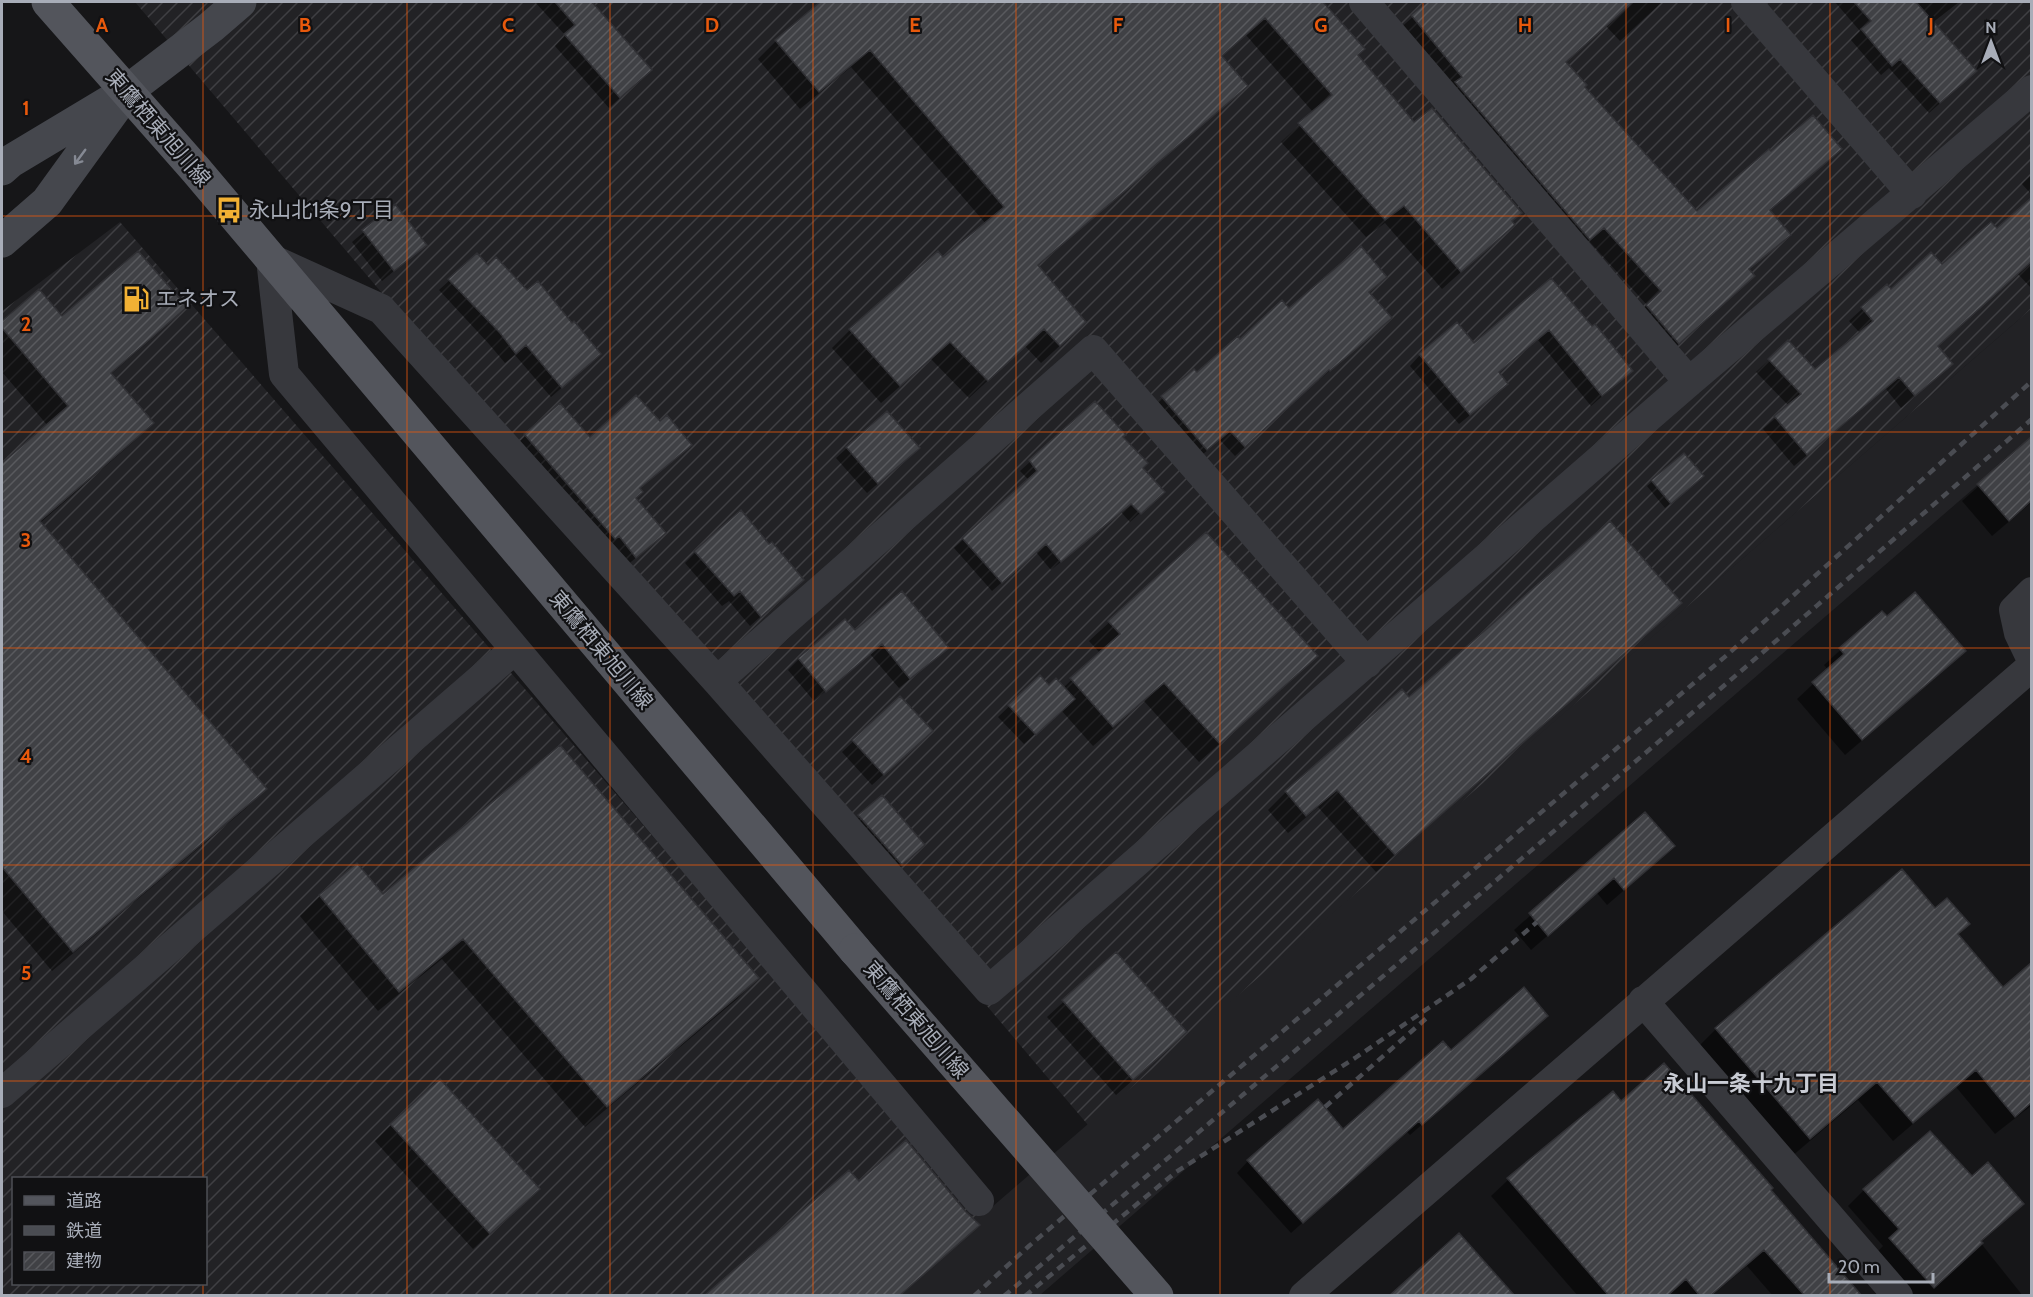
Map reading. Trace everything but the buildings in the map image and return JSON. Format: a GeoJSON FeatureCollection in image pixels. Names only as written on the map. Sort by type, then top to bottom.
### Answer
{"type":"FeatureCollection","features":[{"type":"Feature","properties":{"kind":"main road","name":"東鷹栖東旭川線"},"geometry":{"type":"LineString","coordinates":[[48,2],[196,170],[855,950],[1157,1296]]}},
{"type":"Feature","properties":{"kind":"main road"},"geometry":{"type":"LineString","coordinates":[[2,169],[11,161],[126,92],[240,2]]}},
{"type":"Feature","properties":{"kind":"main road"},"geometry":{"type":"LineString","coordinates":[[2,241],[47,202],[126,92]]}},
{"type":"Feature","properties":{"kind":"street"},"geometry":{"type":"LineString","coordinates":[[1364,2],[1689,382]]}},
{"type":"Feature","properties":{"kind":"street"},"geometry":{"type":"LineString","coordinates":[[1746,2],[1912,194]]}},
{"type":"Feature","properties":{"kind":"street"},"geometry":{"type":"LineString","coordinates":[[271,259],[381,309],[717,681],[989,990],[1689,382],[1912,194],[2031,90]]}},
{"type":"Feature","properties":{"kind":"street"},"geometry":{"type":"LineString","coordinates":[[271,259],[284,374],[979,1201]]}},
{"type":"Feature","properties":{"kind":"street"},"geometry":{"type":"LineString","coordinates":[[717,681],[1093,350],[1366,663]]}},
{"type":"Feature","properties":{"kind":"street"},"geometry":{"type":"LineString","coordinates":[[2031,592],[2014,610],[2019,633],[2031,660]]}},
{"type":"Feature","properties":{"kind":"street"},"geometry":{"type":"LineString","coordinates":[[2,1093],[514,650]]}},
{"type":"Feature","properties":{"kind":"street"},"geometry":{"type":"LineString","coordinates":[[1304,1296],[2031,666]]}},
{"type":"Feature","properties":{"kind":"street"},"geometry":{"type":"LineString","coordinates":[[1643,1001],[1898,1296]]}},
{"type":"Feature","properties":{"kind":"shaded area"},"geometry":{"type":"Polygon","coordinates":[[[135,2],[2031,2],[2031,309],[1088,1125],[135,2]]]}},
{"type":"Feature","properties":{"kind":"shaded area"},"geometry":{"type":"Polygon","coordinates":[[[120,222],[982,1216],[889,1295],[2,1296],[2,311],[120,222]]]}},
{"type":"Feature","properties":{"kind":"shaded area"},"geometry":{"type":"Polygon","coordinates":[[[2031,309],[2031,439],[1040,1295],[889,1296],[2031,309]]]}},
{"type":"Feature","properties":{"kind":"railway"},"geometry":{"type":"LineString","coordinates":[[974,1296],[1029,1246],[1727,655],[2032,381]]}},
{"type":"Feature","properties":{"kind":"railway"},"geometry":{"type":"LineString","coordinates":[[1004,1296],[1520,860],[2032,419]]}},
{"type":"Feature","properties":{"kind":"railway"},"geometry":{"type":"LineString","coordinates":[[1025,1296],[1176,1172],[1355,1058],[1471,979],[1537,922]]}},
{"type":"Feature","properties":{"kind":"railway"},"geometry":{"type":"LineString","coordinates":[[1325,1107],[1429,1016]]}},
{"type":"Feature","properties":{"kind":"place","name":"永山北1条9丁目"},"geometry":{"type":"Point","coordinates":[229,210]}},
{"type":"Feature","properties":{"kind":"place","name":"エネオス"},"geometry":{"type":"Point","coordinates":[136,299]}},
{"type":"Feature","properties":{"kind":"district","name":"永山一条十九丁目"},"geometry":{"type":"Point","coordinates":[1751,1083]}}]}
